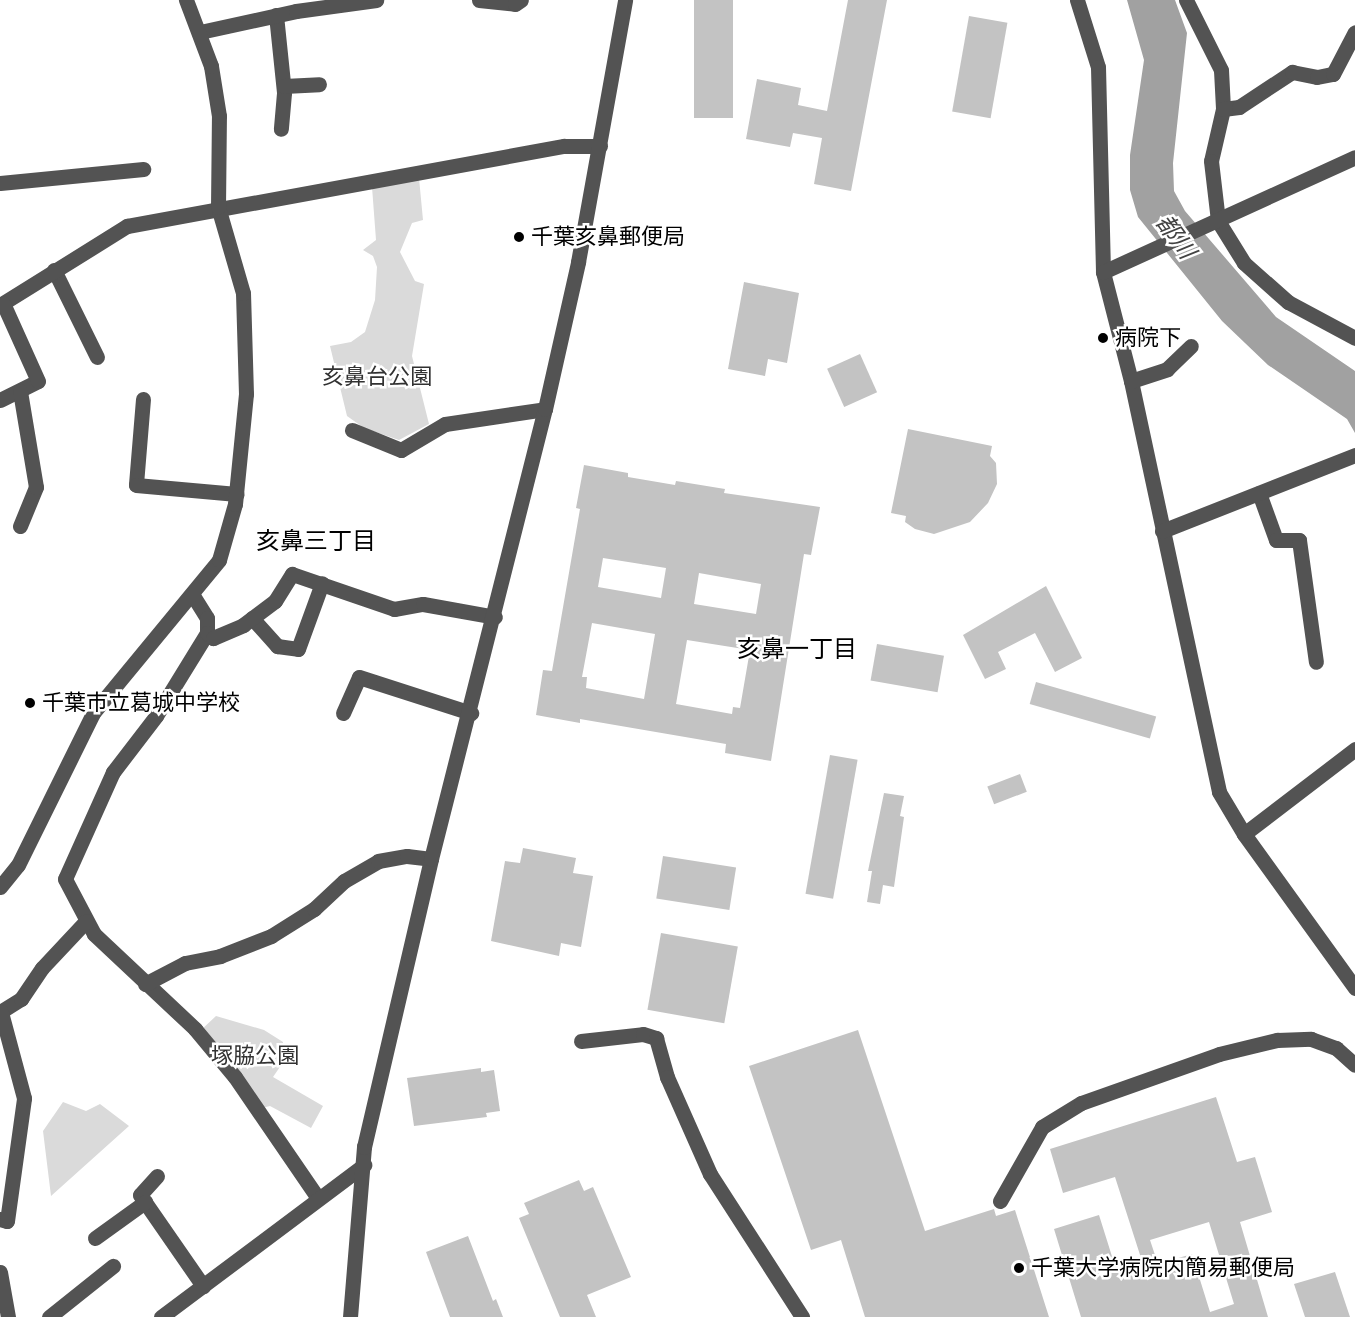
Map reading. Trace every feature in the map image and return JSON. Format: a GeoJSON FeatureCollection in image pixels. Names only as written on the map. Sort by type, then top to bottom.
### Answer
{"type":"FeatureCollection","features":[{"type":"Feature","properties":{"kind":"street"},"geometry":{"type":"LineString","coordinates":[[0,887],[18,865],[93,713],[219,560],[237,494],[246,394],[246,324],[243,293],[218,207],[219,116],[200,32],[186,0]]}},
{"type":"Feature","properties":{"kind":"street"},"geometry":{"type":"LineString","coordinates":[[200,32],[276,15],[376,0]]}},
{"type":"Feature","properties":{"kind":"street"},"geometry":{"type":"LineString","coordinates":[[478,0],[515,4],[521,0]]}},
{"type":"Feature","properties":{"kind":"street"},"geometry":{"type":"LineString","coordinates":[[350,1317],[364,1147],[431,859],[471,714],[545,409],[600,146],[625,0]]}},
{"type":"Feature","properties":{"kind":"street"},"geometry":{"type":"LineString","coordinates":[[1077,0],[1098,66],[1103,272],[1131,381],[1214,772],[1224,805],[1355,988]]}},
{"type":"Feature","properties":{"kind":"street"},"geometry":{"type":"LineString","coordinates":[[1186,0],[1221,70],[1224,109],[1211,161],[1212,224],[1244,263],[1288,302],[1355,338]]}},
{"type":"Feature","properties":{"kind":"street"},"geometry":{"type":"LineString","coordinates":[[276,15],[284,86],[281,129]]}},
{"type":"Feature","properties":{"kind":"street"},"geometry":{"type":"LineString","coordinates":[[1224,109],[1239,107],[1292,72],[1317,77],[1333,74],[1355,32]]}},
{"type":"Feature","properties":{"kind":"street"},"geometry":{"type":"LineString","coordinates":[[284,86],[319,84]]}},
{"type":"Feature","properties":{"kind":"street"},"geometry":{"type":"LineString","coordinates":[[0,400],[38,381],[2,304],[127,226],[218,207],[564,146],[600,146]]}},
{"type":"Feature","properties":{"kind":"street"},"geometry":{"type":"LineString","coordinates":[[1103,272],[1353,162]]}},
{"type":"Feature","properties":{"kind":"street"},"geometry":{"type":"LineString","coordinates":[[0,183],[143,169]]}},
{"type":"Feature","properties":{"kind":"street"},"geometry":{"type":"LineString","coordinates":[[54,270],[97,357]]}},
{"type":"Feature","properties":{"kind":"street"},"geometry":{"type":"LineString","coordinates":[[1131,381],[1167,369],[1191,346]]}},
{"type":"Feature","properties":{"kind":"street"},"geometry":{"type":"LineString","coordinates":[[20,391],[36,487],[20,526]]}},
{"type":"Feature","properties":{"kind":"street"},"geometry":{"type":"LineString","coordinates":[[143,399],[136,485],[237,494]]}},
{"type":"Feature","properties":{"kind":"street"},"geometry":{"type":"LineString","coordinates":[[352,430],[402,450],[445,424],[545,409]]}},
{"type":"Feature","properties":{"kind":"street"},"geometry":{"type":"LineString","coordinates":[[1162,531],[1355,455]]}},
{"type":"Feature","properties":{"kind":"street"},"geometry":{"type":"LineString","coordinates":[[1259,493],[1276,540],[1299,540],[1316,662]]}},
{"type":"Feature","properties":{"kind":"street"},"geometry":{"type":"LineString","coordinates":[[207,633],[213,638],[252,618],[275,601],[292,573],[394,609],[423,604],[495,617]]}},
{"type":"Feature","properties":{"kind":"street"},"geometry":{"type":"LineString","coordinates":[[252,618],[277,645],[298,649],[322,583]]}},
{"type":"Feature","properties":{"kind":"street"},"geometry":{"type":"LineString","coordinates":[[192,594],[207,618],[207,633],[156,716],[113,772],[65,879],[86,921],[145,984],[172,1007],[235,1077],[318,1198]]}},
{"type":"Feature","properties":{"kind":"street"},"geometry":{"type":"LineString","coordinates":[[343,713],[359,677],[471,714]]}},
{"type":"Feature","properties":{"kind":"street"},"geometry":{"type":"LineString","coordinates":[[1244,834],[1353,755]]}},
{"type":"Feature","properties":{"kind":"street"},"geometry":{"type":"LineString","coordinates":[[145,984],[185,963],[220,956],[270,936],[314,909],[345,881],[378,861],[407,856],[431,859]]}},
{"type":"Feature","properties":{"kind":"street"},"geometry":{"type":"LineString","coordinates":[[0,1220],[7,1221],[24,1098],[0,1012],[21,999],[42,968],[86,921]]}},
{"type":"Feature","properties":{"kind":"street"},"geometry":{"type":"LineString","coordinates":[[580,1041],[643,1034],[656,1038],[667,1077],[710,1174],[802,1317]]}},
{"type":"Feature","properties":{"kind":"street"},"geometry":{"type":"LineString","coordinates":[[1000,1201],[1042,1127],[1081,1103],[1219,1054],[1277,1040],[1311,1039],[1336,1048],[1355,1065]]}},
{"type":"Feature","properties":{"kind":"street"},"geometry":{"type":"LineString","coordinates":[[161,1317],[364,1165]]}},
{"type":"Feature","properties":{"kind":"street"},"geometry":{"type":"LineString","coordinates":[[157,1176],[140,1195],[202,1286]]}},
{"type":"Feature","properties":{"kind":"street"},"geometry":{"type":"LineString","coordinates":[[95,1238],[145,1202]]}},
{"type":"Feature","properties":{"kind":"street"},"geometry":{"type":"LineString","coordinates":[[49,1317],[112,1266]]}},
{"type":"Feature","properties":{"kind":"street"},"geometry":{"type":"LineString","coordinates":[[0,1272],[8,1317]]}},
{"type":"Feature","properties":{"kind":"green space","name":"亥鼻台公園"},"geometry":{"type":"Polygon","coordinates":[[[419,178],[423,220],[412,223],[400,252],[415,281],[424,284],[412,356],[429,424],[399,440],[364,428],[347,416],[330,346],[351,342],[365,332],[375,300],[377,267],[373,256],[363,250],[376,240],[372,187],[419,178]]]}},
{"type":"Feature","properties":{"kind":"green space","name":"塚脇公園"},"geometry":{"type":"Polygon","coordinates":[[[216,1016],[264,1030],[283,1042],[284,1061],[273,1077],[323,1106],[311,1128],[270,1106],[258,1109],[200,1031],[216,1016]]]}},
{"type":"Feature","properties":{"kind":"green space"},"geometry":{"type":"Polygon","coordinates":[[[63,1102],[86,1111],[100,1104],[129,1126],[51,1196],[43,1131],[63,1102]]]}},
{"type":"Feature","properties":{"kind":"water","name":"都川"},"geometry":{"type":"Polygon","coordinates":[[[1127,0],[1175,0],[1187,33],[1173,163],[1174,191],[1185,211],[1276,317],[1355,371],[1355,433],[1347,419],[1268,365],[1222,321],[1138,217],[1130,190],[1130,155],[1144,60],[1127,0]]]}},
{"type":"Feature","properties":{"kind":"building"},"geometry":{"type":"Polygon","coordinates":[[[694,0],[733,0],[733,118],[694,118],[694,0]]]}},
{"type":"Feature","properties":{"kind":"building"},"geometry":{"type":"Polygon","coordinates":[[[848,0],[887,0],[851,191],[814,184],[822,138],[793,133],[790,147],[746,139],[757,79],[801,88],[798,105],[827,111],[848,0]]]}},
{"type":"Feature","properties":{"kind":"building"},"geometry":{"type":"Polygon","coordinates":[[[969,16],[1007,23],[991,118],[952,112],[969,16]]]}},
{"type":"Feature","properties":{"kind":"building"},"geometry":{"type":"Polygon","coordinates":[[[744,282],[799,293],[787,363],[768,359],[765,376],[728,369],[744,282]]]}},
{"type":"Feature","properties":{"kind":"building"},"geometry":{"type":"Polygon","coordinates":[[[860,354],[877,392],[844,407],[827,369],[860,354]]]}},
{"type":"Feature","properties":{"kind":"building"},"geometry":{"type":"Polygon","coordinates":[[[908,429],[992,446],[990,456],[996,463],[997,484],[988,503],[970,522],[934,534],[915,529],[905,522],[906,516],[891,513],[908,429]]]}},
{"type":"Feature","properties":{"kind":"building"},"geometry":{"type":"Polygon","coordinates":[[[584,465],[628,473],[628,477],[675,485],[676,481],[725,489],[724,493],[820,507],[811,555],[804,554],[771,761],[725,753],[726,744],[580,719],[580,723],[536,715],[543,670],[552,671],[580,509],[576,508],[584,465]],[[603,558],[598,587],[661,598],[666,568],[603,558]],[[699,573],[694,604],[756,614],[761,584],[699,573]],[[592,623],[582,677],[587,677],[586,688],[644,699],[655,634],[592,623]],[[687,640],[676,704],[732,714],[733,707],[740,708],[750,650],[687,640]]]}},
{"type":"Feature","properties":{"kind":"building"},"geometry":{"type":"Polygon","coordinates":[[[1046,586],[1082,658],[1055,672],[1035,633],[998,652],[1006,669],[985,679],[963,635],[1046,586]]]}},
{"type":"Feature","properties":{"kind":"building"},"geometry":{"type":"Polygon","coordinates":[[[877,644],[944,656],[938,692],[871,680],[877,644]]]}},
{"type":"Feature","properties":{"kind":"building"},"geometry":{"type":"Polygon","coordinates":[[[1036,682],[1156,716],[1150,739],[1030,704],[1036,682]]]}},
{"type":"Feature","properties":{"kind":"building"},"geometry":{"type":"Polygon","coordinates":[[[830,755],[858,760],[833,899],[806,894],[830,755]]]}},
{"type":"Feature","properties":{"kind":"building"},"geometry":{"type":"Polygon","coordinates":[[[1020,774],[1027,792],[994,804],[987,787],[1020,774]]]}},
{"type":"Feature","properties":{"kind":"building"},"geometry":{"type":"Polygon","coordinates":[[[884,793],[904,796],[900,816],[904,817],[894,887],[883,885],[880,904],[867,902],[872,871],[868,871],[884,793]]]}},
{"type":"Feature","properties":{"kind":"building"},"geometry":{"type":"Polygon","coordinates":[[[523,848],[576,858],[573,873],[593,876],[581,947],[561,943],[559,956],[491,941],[505,861],[520,863],[523,848]]]}},
{"type":"Feature","properties":{"kind":"building"},"geometry":{"type":"Polygon","coordinates":[[[663,856],[736,868],[729,910],[656,898],[663,856]]]}},
{"type":"Feature","properties":{"kind":"building"},"geometry":{"type":"Polygon","coordinates":[[[661,933],[738,947],[724,1023],[647,1010],[661,933]]]}},
{"type":"Feature","properties":{"kind":"building"},"geometry":{"type":"Polygon","coordinates":[[[858,1030],[925,1231],[994,1209],[996,1216],[1015,1210],[1049,1317],[865,1317],[841,1240],[811,1250],[749,1066],[858,1030]]]}},
{"type":"Feature","properties":{"kind":"building"},"geometry":{"type":"Polygon","coordinates":[[[481,1068],[481,1072],[494,1070],[500,1111],[486,1113],[487,1117],[414,1126],[407,1078],[481,1068]]]}},
{"type":"Feature","properties":{"kind":"building"},"geometry":{"type":"Polygon","coordinates":[[[1216,1097],[1237,1162],[1255,1157],[1272,1212],[1240,1222],[1268,1317],[1081,1317],[1054,1229],[1099,1215],[1115,1266],[1141,1258],[1115,1177],[1063,1193],[1050,1149],[1216,1097]],[[1209,1222],[1150,1240],[1158,1264],[1192,1254],[1210,1312],[1234,1304],[1209,1222]]]}},
{"type":"Feature","properties":{"kind":"building"},"geometry":{"type":"Polygon","coordinates":[[[579,1180],[584,1191],[593,1187],[631,1277],[587,1295],[596,1317],[560,1317],[519,1218],[529,1214],[524,1203],[579,1180]]]}},
{"type":"Feature","properties":{"kind":"building"},"geometry":{"type":"Polygon","coordinates":[[[468,1236],[493,1301],[496,1299],[503,1317],[450,1317],[426,1252],[468,1236]]]}},
{"type":"Feature","properties":{"kind":"building"},"geometry":{"type":"Polygon","coordinates":[[[1335,1272],[1350,1317],[1305,1317],[1294,1284],[1335,1272]]]}},
{"type":"Feature","properties":{"kind":"place","name":"千葉亥鼻郵便局"},"geometry":{"type":"Point","coordinates":[519,237]}},
{"type":"Feature","properties":{"kind":"place","name":"病院下"},"geometry":{"type":"Point","coordinates":[1103,338]}},
{"type":"Feature","properties":{"kind":"place","name":"千葉市立葛城中学校"},"geometry":{"type":"Point","coordinates":[30,703]}},
{"type":"Feature","properties":{"kind":"place","name":"千葉大学病院内簡易郵便局"},"geometry":{"type":"Point","coordinates":[1019,1268]}},
{"type":"Feature","properties":{"kind":"district","name":"亥鼻三丁目"},"geometry":{"type":"Point","coordinates":[316,542]}},
{"type":"Feature","properties":{"kind":"district","name":"亥鼻一丁目"},"geometry":{"type":"Point","coordinates":[797,650]}}]}
